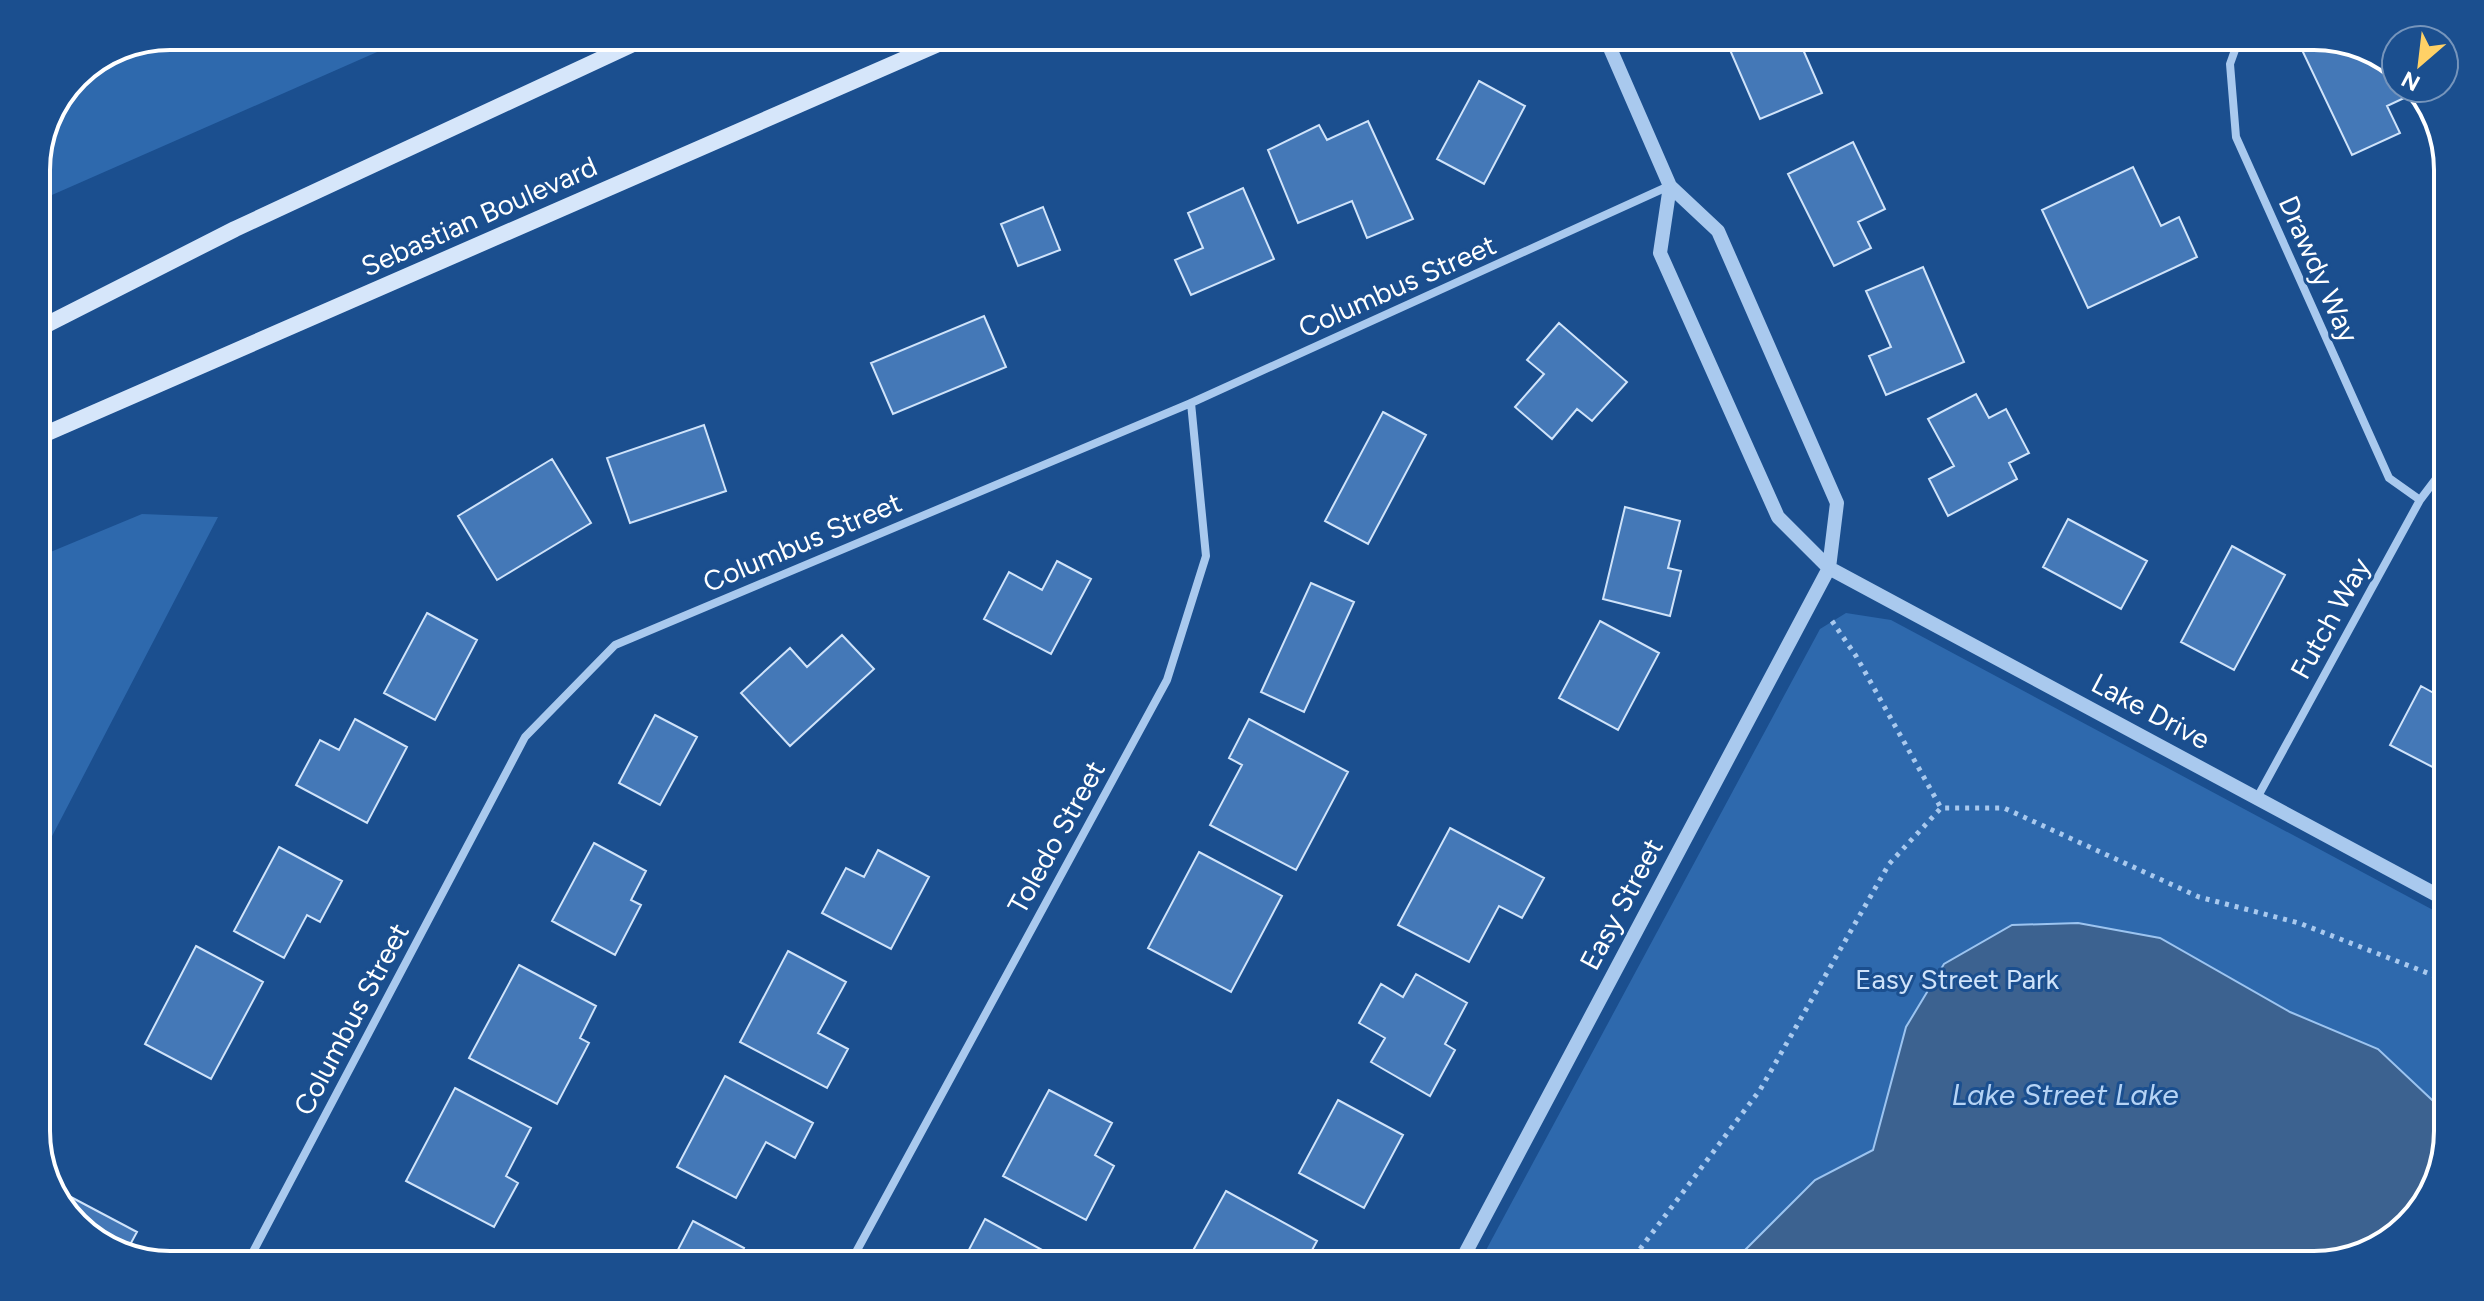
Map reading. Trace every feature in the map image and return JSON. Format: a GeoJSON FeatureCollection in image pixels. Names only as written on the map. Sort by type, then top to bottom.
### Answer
{"type":"FeatureCollection","features":[{"type":"Feature","properties":{"kind":"main road"},"geometry":{"type":"LineString","coordinates":[[50,323],[235,229],[620,50]]}},
{"type":"Feature","properties":{"kind":"main road","name":"Sebastian Boulevard"},"geometry":{"type":"LineString","coordinates":[[50,432],[925,50]]}},
{"type":"Feature","properties":{"kind":"street","name":"Easy Street"},"geometry":{"type":"LineString","coordinates":[[1466,1251],[1829,568],[1837,503],[1718,231],[1670,186],[1611,50]]}},
{"type":"Feature","properties":{"kind":"street","name":"Drawdy Way"},"geometry":{"type":"LineString","coordinates":[[2235,50],[2230,64],[2236,137],[2389,478],[2420,500]]}},
{"type":"Feature","properties":{"kind":"street","name":"Columbus Street"},"geometry":{"type":"LineString","coordinates":[[253,1251],[525,737],[615,645],[1191,403],[1670,186]]}},
{"type":"Feature","properties":{"kind":"street"},"geometry":{"type":"LineString","coordinates":[[1670,186],[1660,253],[1778,517],[1829,568]]}},
{"type":"Feature","properties":{"kind":"street","name":"Toledo Street"},"geometry":{"type":"LineString","coordinates":[[857,1251],[1167,680],[1206,556],[1191,403]]}},
{"type":"Feature","properties":{"kind":"street","name":"Futch Way"},"geometry":{"type":"LineString","coordinates":[[2257,798],[2420,500],[2434,482]]}},
{"type":"Feature","properties":{"kind":"street","name":"Lake Drive"},"geometry":{"type":"LineString","coordinates":[[1829,568],[2434,893]]}},
{"type":"Feature","properties":{"kind":"path"},"geometry":{"type":"LineString","coordinates":[[1832,621],[1856,656],[1941,808]]}},
{"type":"Feature","properties":{"kind":"path"},"geometry":{"type":"LineString","coordinates":[[1639,1251],[1760,1090],[1889,864],[1941,808],[2004,808],[2199,897],[2299,923],[2434,976]]}},
{"type":"Feature","properties":{"kind":"green space"},"geometry":{"type":"Polygon","coordinates":[[[170,50],[382,50],[50,196],[50,162],[62,117],[91,80],[124,59],[147,52],[170,50]]]}},
{"type":"Feature","properties":{"kind":"green space"},"geometry":{"type":"Polygon","coordinates":[[[142,514],[218,517],[50,840],[50,552],[142,514]]]}},
{"type":"Feature","properties":{"kind":"green space","name":"Easy Street Park"},"geometry":{"type":"Polygon","coordinates":[[[1846,613],[1891,620],[2434,911],[2433,1147],[2422,1184],[2404,1210],[2387,1226],[2360,1242],[2314,1251],[1486,1251],[1820,629],[1846,613]]]}},
{"type":"Feature","properties":{"kind":"water","name":"Lake Street Lake"},"geometry":{"type":"Polygon","coordinates":[[[2078,923],[2160,938],[2290,1012],[2378,1049],[2434,1102],[2430,1162],[2414,1198],[2374,1235],[2330,1250],[1744,1251],[1815,1180],[1873,1150],[1906,1027],[1944,964],[2012,925],[2078,923]]]}},
{"type":"Feature","properties":{"kind":"building"},"geometry":{"type":"Polygon","coordinates":[[[1730,50],[1803,50],[1822,93],[1760,119],[1730,50]]]}},
{"type":"Feature","properties":{"kind":"building"},"geometry":{"type":"Polygon","coordinates":[[[2302,50],[2345,54],[2380,69],[2380,104],[2391,104],[2387,106],[2400,133],[2352,155],[2302,50]]]}},
{"type":"Feature","properties":{"kind":"building"},"geometry":{"type":"Polygon","coordinates":[[[1479,81],[1525,106],[1484,184],[1437,159],[1479,81]]]}},
{"type":"Feature","properties":{"kind":"building"},"geometry":{"type":"Polygon","coordinates":[[[1368,121],[1413,219],[1367,238],[1352,201],[1298,223],[1268,150],[1319,125],[1327,140],[1368,121]]]}},
{"type":"Feature","properties":{"kind":"building"},"geometry":{"type":"Polygon","coordinates":[[[1853,142],[1885,209],[1858,222],[1871,248],[1834,266],[1788,174],[1853,142]]]}},
{"type":"Feature","properties":{"kind":"building"},"geometry":{"type":"Polygon","coordinates":[[[2133,167],[2161,226],[2179,217],[2197,257],[2088,308],[2042,210],[2133,167]]]}},
{"type":"Feature","properties":{"kind":"building"},"geometry":{"type":"Polygon","coordinates":[[[1243,188],[1274,259],[1191,295],[1175,260],[1203,248],[1188,213],[1243,188]]]}},
{"type":"Feature","properties":{"kind":"building"},"geometry":{"type":"Polygon","coordinates":[[[1043,207],[1060,250],[1018,266],[1001,224],[1043,207]]]}},
{"type":"Feature","properties":{"kind":"building"},"geometry":{"type":"Polygon","coordinates":[[[1923,267],[1964,362],[1886,395],[1869,356],[1891,347],[1866,291],[1923,267]]]}},
{"type":"Feature","properties":{"kind":"building"},"geometry":{"type":"Polygon","coordinates":[[[984,316],[1006,367],[893,414],[871,363],[984,316]]]}},
{"type":"Feature","properties":{"kind":"building"},"geometry":{"type":"Polygon","coordinates":[[[1559,323],[1627,382],[1592,421],[1577,409],[1552,439],[1515,407],[1544,374],[1527,360],[1559,323]]]}},
{"type":"Feature","properties":{"kind":"building"},"geometry":{"type":"Polygon","coordinates":[[[1976,394],[1989,418],[2006,409],[2029,453],[2009,463],[2017,479],[1948,516],[1929,479],[1954,466],[1928,419],[1976,394]]]}},
{"type":"Feature","properties":{"kind":"building"},"geometry":{"type":"Polygon","coordinates":[[[1383,412],[1426,435],[1368,544],[1325,521],[1383,412]]]}},
{"type":"Feature","properties":{"kind":"building"},"geometry":{"type":"Polygon","coordinates":[[[704,425],[726,491],[630,523],[607,458],[704,425]]]}},
{"type":"Feature","properties":{"kind":"building"},"geometry":{"type":"Polygon","coordinates":[[[552,459],[591,523],[497,580],[458,516],[552,459]]]}},
{"type":"Feature","properties":{"kind":"building"},"geometry":{"type":"Polygon","coordinates":[[[1625,507],[1680,521],[1668,568],[1681,571],[1670,616],[1603,599],[1625,507]]]}},
{"type":"Feature","properties":{"kind":"building"},"geometry":{"type":"Polygon","coordinates":[[[2068,519],[2147,561],[2121,609],[2043,567],[2068,519]]]}},
{"type":"Feature","properties":{"kind":"building"},"geometry":{"type":"Polygon","coordinates":[[[2232,546],[2285,575],[2234,670],[2181,642],[2232,546]]]}},
{"type":"Feature","properties":{"kind":"building"},"geometry":{"type":"Polygon","coordinates":[[[1057,561],[1091,579],[1051,654],[984,619],[1009,572],[1042,590],[1057,561]]]}},
{"type":"Feature","properties":{"kind":"building"},"geometry":{"type":"Polygon","coordinates":[[[1311,583],[1354,602],[1304,712],[1261,692],[1311,583]]]}},
{"type":"Feature","properties":{"kind":"building"},"geometry":{"type":"Polygon","coordinates":[[[427,613],[477,640],[435,720],[384,693],[427,613]]]}},
{"type":"Feature","properties":{"kind":"building"},"geometry":{"type":"Polygon","coordinates":[[[1600,621],[1659,653],[1618,730],[1559,698],[1600,621]]]}},
{"type":"Feature","properties":{"kind":"building"},"geometry":{"type":"Polygon","coordinates":[[[842,635],[874,669],[790,746],[741,693],[790,648],[807,667],[842,635]]]}},
{"type":"Feature","properties":{"kind":"building"},"geometry":{"type":"Polygon","coordinates":[[[2421,686],[2434,693],[2434,768],[2390,745],[2421,686]]]}},
{"type":"Feature","properties":{"kind":"building"},"geometry":{"type":"Polygon","coordinates":[[[655,715],[697,737],[660,805],[619,783],[655,715]]]}},
{"type":"Feature","properties":{"kind":"building"},"geometry":{"type":"Polygon","coordinates":[[[355,719],[407,747],[367,823],[296,785],[320,740],[339,750],[355,719]]]}},
{"type":"Feature","properties":{"kind":"building"},"geometry":{"type":"Polygon","coordinates":[[[1249,719],[1348,772],[1296,870],[1210,825],[1242,765],[1229,758],[1249,719]]]}},
{"type":"Feature","properties":{"kind":"building"},"geometry":{"type":"Polygon","coordinates":[[[1450,828],[1544,878],[1522,918],[1499,906],[1469,962],[1398,925],[1450,828]]]}},
{"type":"Feature","properties":{"kind":"building"},"geometry":{"type":"Polygon","coordinates":[[[594,843],[646,871],[631,900],[641,905],[615,955],[552,921],[594,843]]]}},
{"type":"Feature","properties":{"kind":"building"},"geometry":{"type":"Polygon","coordinates":[[[279,847],[342,881],[320,922],[307,915],[284,958],[234,931],[279,847]]]}},
{"type":"Feature","properties":{"kind":"building"},"geometry":{"type":"Polygon","coordinates":[[[878,850],[929,877],[891,949],[822,913],[846,868],[864,877],[878,850]]]}},
{"type":"Feature","properties":{"kind":"building"},"geometry":{"type":"Polygon","coordinates":[[[1199,852],[1282,896],[1231,992],[1148,948],[1199,852]]]}},
{"type":"Feature","properties":{"kind":"building"},"geometry":{"type":"Polygon","coordinates":[[[196,946],[263,982],[211,1079],[145,1044],[196,946]]]}},
{"type":"Feature","properties":{"kind":"building"},"geometry":{"type":"Polygon","coordinates":[[[788,951],[846,982],[818,1033],[848,1049],[827,1088],[740,1042],[788,951]]]}},
{"type":"Feature","properties":{"kind":"building"},"geometry":{"type":"Polygon","coordinates":[[[519,965],[596,1006],[580,1038],[589,1043],[557,1104],[469,1058],[519,965]]]}},
{"type":"Feature","properties":{"kind":"building"},"geometry":{"type":"Polygon","coordinates":[[[1416,974],[1467,1003],[1445,1044],[1455,1050],[1430,1096],[1371,1062],[1385,1038],[1359,1023],[1381,984],[1403,997],[1416,974]]]}},
{"type":"Feature","properties":{"kind":"building"},"geometry":{"type":"Polygon","coordinates":[[[725,1076],[813,1123],[795,1158],[766,1142],[736,1198],[677,1167],[725,1076]]]}},
{"type":"Feature","properties":{"kind":"building"},"geometry":{"type":"Polygon","coordinates":[[[455,1088],[531,1128],[506,1176],[518,1183],[494,1227],[406,1181],[455,1088]]]}},
{"type":"Feature","properties":{"kind":"building"},"geometry":{"type":"Polygon","coordinates":[[[1049,1090],[1112,1123],[1095,1155],[1114,1166],[1086,1220],[1003,1176],[1049,1090]]]}},
{"type":"Feature","properties":{"kind":"building"},"geometry":{"type":"Polygon","coordinates":[[[1338,1100],[1403,1135],[1364,1208],[1299,1173],[1338,1100]]]}},
{"type":"Feature","properties":{"kind":"building"},"geometry":{"type":"Polygon","coordinates":[[[1226,1191],[1317,1241],[1312,1251],[1193,1251],[1226,1191]]]}},
{"type":"Feature","properties":{"kind":"building"},"geometry":{"type":"Polygon","coordinates":[[[69,1196],[137,1232],[131,1244],[117,1239],[91,1221],[69,1196]]]}},
{"type":"Feature","properties":{"kind":"building"},"geometry":{"type":"Polygon","coordinates":[[[985,1219],[1044,1251],[968,1251],[985,1219]]]}},
{"type":"Feature","properties":{"kind":"building"},"geometry":{"type":"Polygon","coordinates":[[[693,1221],[744,1248],[742,1251],[677,1251],[693,1221]]]}}]}
